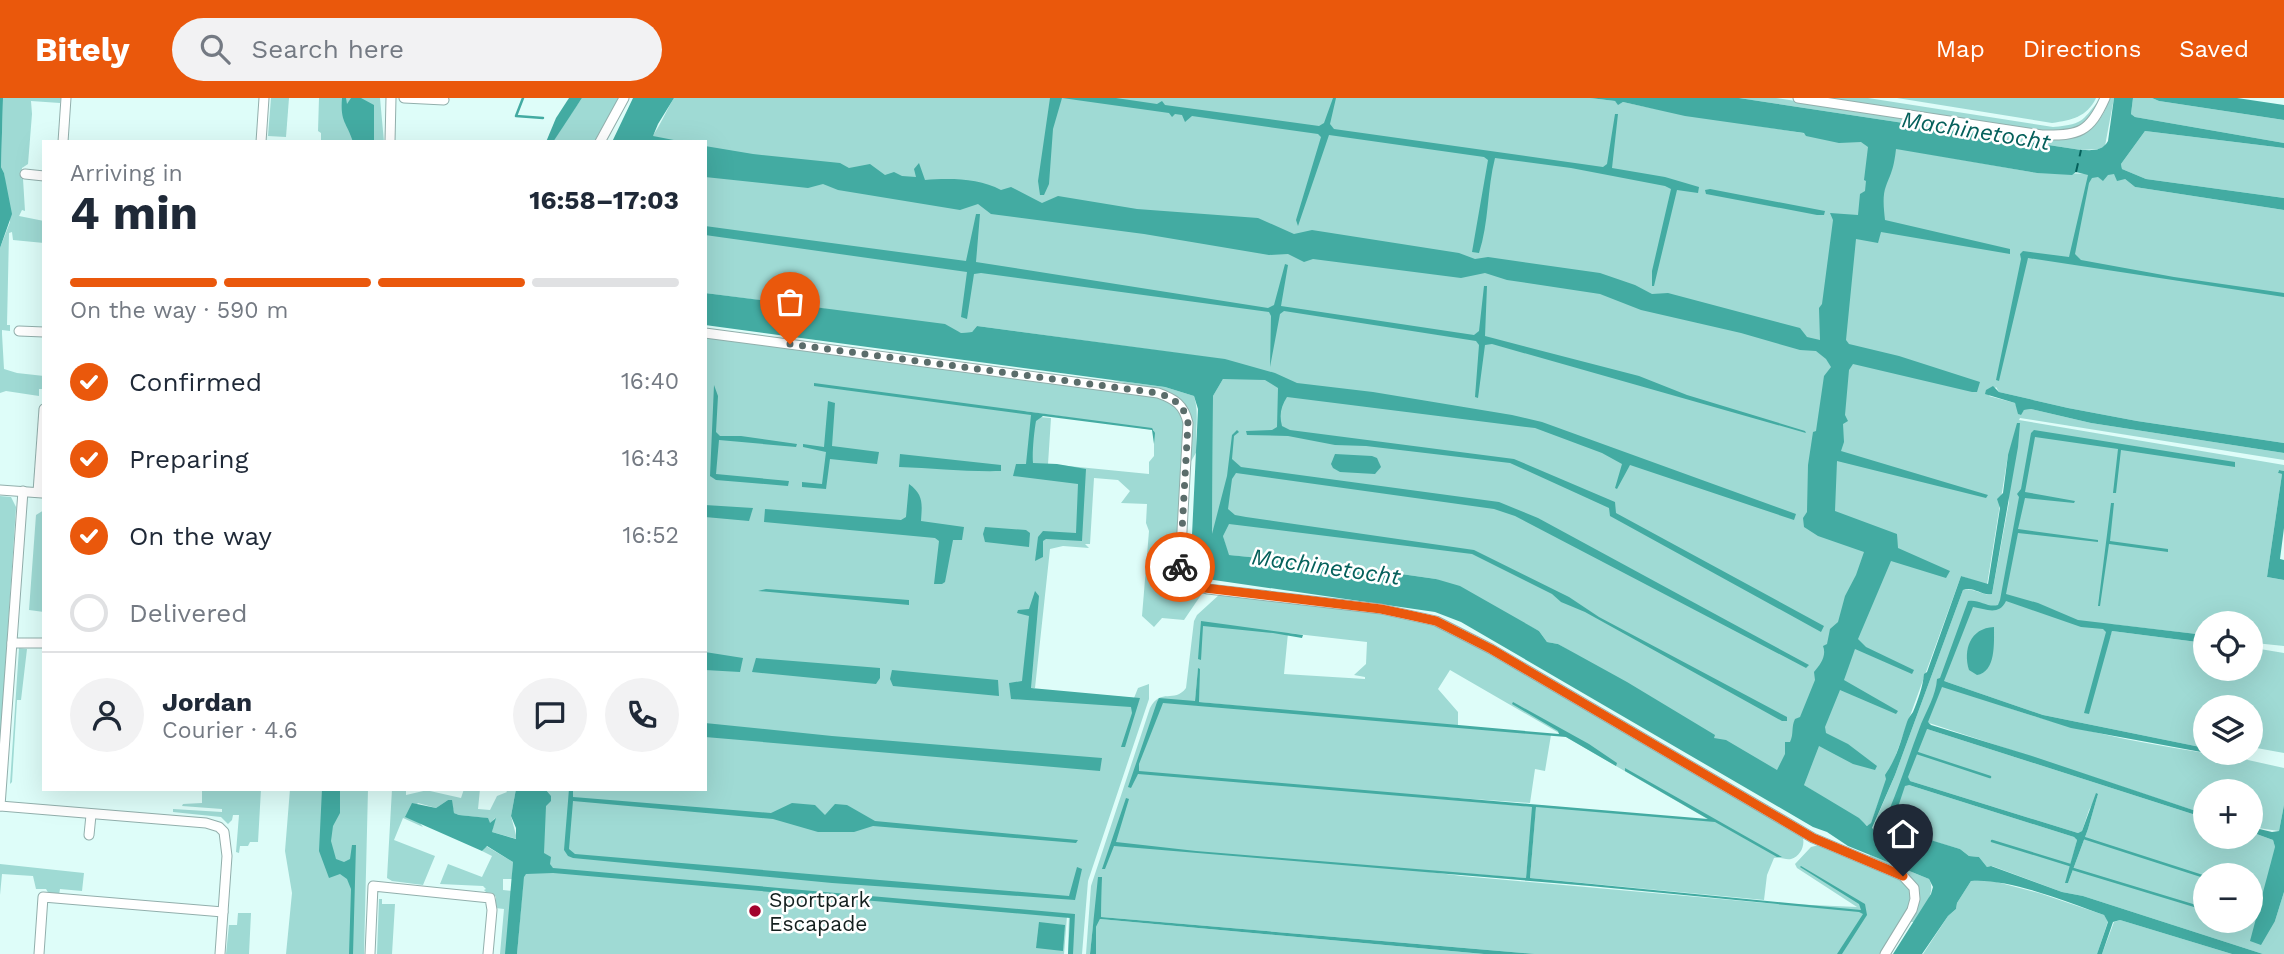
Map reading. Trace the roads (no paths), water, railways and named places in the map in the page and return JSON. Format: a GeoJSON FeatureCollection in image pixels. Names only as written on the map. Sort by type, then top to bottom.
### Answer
{"type":"FeatureCollection","features":[{"type":"Feature","properties":{"kind":"street"},"geometry":{"type":"LineString","coordinates":[[63,140],[66,98]]}},
{"type":"Feature","properties":{"kind":"street"},"geometry":{"type":"LineString","coordinates":[[261,140],[264,98]]}},
{"type":"Feature","properties":{"kind":"street"},"geometry":{"type":"LineString","coordinates":[[390,140],[391,98]]}},
{"type":"Feature","properties":{"kind":"street"},"geometry":{"type":"LineString","coordinates":[[404,98],[444,100]]}},
{"type":"Feature","properties":{"kind":"street"},"geometry":{"type":"LineString","coordinates":[[601,140],[624,98]]}},
{"type":"Feature","properties":{"kind":"street"},"geometry":{"type":"LineString","coordinates":[[1798,98],[2042,135],[2064,136],[2081,131],[2096,119],[2105,98]]}},
{"type":"Feature","properties":{"kind":"street"},"geometry":{"type":"LineString","coordinates":[[25,174],[42,176]]}},
{"type":"Feature","properties":{"kind":"street"},"geometry":{"type":"LineString","coordinates":[[19,331],[42,332]]}},
{"type":"Feature","properties":{"kind":"street"},"geometry":{"type":"LineString","coordinates":[[707,333],[1158,393],[1169,397],[1185,409],[1188,423],[1180,567],[1188,582],[1208,589],[1381,609],[1436,621],[1503,656],[1813,838],[1903,876],[1914,888],[1915,899],[1912,910],[1885,954]]}},
{"type":"Feature","properties":{"kind":"street"},"geometry":{"type":"LineString","coordinates":[[0,490],[41,493],[42,465]]}},
{"type":"Feature","properties":{"kind":"street"},"geometry":{"type":"LineString","coordinates":[[23,491],[0,806],[206,823],[219,827],[224,832],[227,856],[220,954]]}},
{"type":"Feature","properties":{"kind":"street"},"geometry":{"type":"LineString","coordinates":[[12,643],[42,643]]}},
{"type":"Feature","properties":{"kind":"street"},"geometry":{"type":"LineString","coordinates":[[89,835],[92,815]]}},
{"type":"Feature","properties":{"kind":"street"},"geometry":{"type":"LineString","coordinates":[[370,954],[373,886],[490,898],[488,954]]}},
{"type":"Feature","properties":{"kind":"street"},"geometry":{"type":"LineString","coordinates":[[39,954],[43,897],[223,912]]}},
{"type":"Feature","properties":{"kind":"water"},"geometry":{"type":"Polygon","coordinates":[[[0,98],[3,98],[1,167],[12,214],[0,248],[0,98]]]}},
{"type":"Feature","properties":{"kind":"water"},"geometry":{"type":"Polygon","coordinates":[[[342,98],[346,98],[347,104],[351,98],[361,98],[374,105],[374,140],[352,140],[343,118],[342,98]]]}},
{"type":"Feature","properties":{"kind":"water"},"geometry":{"type":"Polygon","coordinates":[[[569,98],[582,98],[554,140],[547,140],[556,118],[569,98]]]}},
{"type":"Feature","properties":{"kind":"water"},"geometry":{"type":"Polygon","coordinates":[[[633,98],[674,98],[653,136],[674,140],[613,140],[633,98]]]}},
{"type":"Feature","properties":{"kind":"water"},"geometry":{"type":"Polygon","coordinates":[[[1050,98],[1062,98],[1053,129],[1049,184],[1044,195],[1040,195],[1038,181],[1050,98]]]}},
{"type":"Feature","properties":{"kind":"water"},"geometry":{"type":"Polygon","coordinates":[[[1062,98],[1116,98],[1157,104],[1162,101],[1165,105],[1319,126],[1324,123],[1333,98],[1336,98],[1330,124],[1334,129],[1603,167],[1607,164],[1615,114],[1618,114],[1612,168],[1665,177],[1699,187],[1698,193],[1677,190],[1652,286],[1652,271],[1671,189],[1665,186],[1571,168],[1495,158],[1482,242],[1479,253],[1472,252],[1488,160],[1484,157],[1329,135],[1298,226],[1296,220],[1321,137],[1318,134],[1192,116],[1185,122],[1182,115],[1175,114],[1172,117],[1169,113],[1062,98]]]}},
{"type":"Feature","properties":{"kind":"water","name":"Machinetocht"},"geometry":{"type":"Polygon","coordinates":[[[1590,98],[1739,98],[2089,150],[2099,149],[2108,141],[2114,98],[2133,98],[2131,114],[2135,117],[2284,143],[2284,148],[2145,131],[2121,164],[2122,169],[2146,179],[2284,198],[2284,210],[2135,187],[2125,179],[2117,181],[2114,174],[2108,175],[2103,181],[2098,177],[2092,178],[2075,254],[2081,260],[2284,293],[2284,297],[2028,258],[1999,381],[1996,380],[2020,254],[2023,251],[2069,257],[2088,175],[2076,172],[2072,175],[2037,173],[1896,149],[1884,194],[1885,220],[2010,249],[2010,254],[1881,232],[1878,243],[1856,239],[1846,340],[1849,344],[1899,356],[1980,382],[1977,392],[1972,392],[1853,364],[1849,370],[1845,415],[1848,421],[1843,424],[1844,442],[1841,451],[1988,495],[1986,498],[1837,461],[1835,511],[1897,534],[1898,548],[1950,571],[1946,578],[1891,561],[1858,639],[1866,647],[1914,670],[1912,674],[1855,649],[1844,680],[1898,711],[1896,714],[1840,690],[1825,727],[1826,733],[1848,744],[1877,766],[1875,770],[1853,764],[1819,746],[1804,785],[1859,818],[1867,826],[1871,823],[1885,775],[1896,756],[1907,721],[1917,703],[1924,674],[1927,672],[1961,576],[1988,584],[2000,508],[1997,499],[2003,493],[2008,455],[2017,423],[2020,423],[2018,447],[1992,594],[1963,590],[1895,775],[1872,828],[1875,831],[1879,831],[1891,805],[1968,601],[1994,606],[1998,605],[2000,600],[2019,497],[2017,494],[2021,489],[2031,433],[2034,430],[2235,462],[2235,467],[2121,450],[2116,493],[2113,493],[2118,449],[2035,437],[2025,492],[2075,501],[2025,498],[2018,529],[2098,542],[2018,533],[2006,594],[2038,603],[2078,620],[2193,634],[2193,641],[2112,631],[2089,714],[2084,713],[2106,632],[2103,629],[2081,627],[2006,601],[1996,610],[1973,607],[1944,681],[2043,715],[2193,746],[2193,750],[2071,728],[1942,687],[1928,722],[2193,810],[2193,814],[1927,729],[1908,777],[1910,781],[2078,833],[2082,831],[2096,793],[2098,794],[2088,829],[2068,883],[2065,883],[2077,840],[2074,837],[1909,785],[1905,786],[1891,828],[1960,849],[1969,856],[1979,857],[1987,867],[1991,866],[2062,892],[2083,896],[2263,954],[2232,954],[2120,920],[2113,922],[2102,954],[2097,954],[2108,922],[2104,915],[2020,887],[1971,881],[1956,909],[1948,916],[1922,954],[1893,954],[1931,894],[1933,887],[1929,879],[1848,846],[1827,832],[1813,827],[1461,622],[1435,612],[1207,579],[1197,573],[1193,568],[1191,556],[1198,409],[1194,396],[1165,387],[707,325],[707,293],[945,324],[961,333],[972,332],[977,326],[1225,359],[1275,373],[1297,383],[1373,392],[1542,422],[1796,514],[1794,520],[1630,465],[1617,489],[1615,488],[1622,464],[1602,453],[1535,428],[1287,397],[1281,411],[1282,426],[1290,430],[1514,459],[1615,502],[1616,513],[1824,626],[1821,632],[1610,516],[1609,508],[1510,463],[1366,446],[1335,445],[1288,436],[1247,435],[1246,431],[1272,430],[1277,427],[1278,388],[1265,380],[1223,379],[1213,396],[1212,534],[1227,476],[1232,435],[1237,430],[1239,432],[1234,436],[1232,459],[1241,467],[1499,502],[1538,518],[1809,665],[1806,668],[1515,516],[1494,509],[1236,473],[1232,479],[1228,509],[1235,515],[1246,517],[1474,550],[1569,597],[1599,617],[1787,717],[1787,721],[1782,721],[1585,612],[1561,602],[1552,594],[1472,554],[1229,524],[1223,536],[1229,555],[1359,568],[1436,579],[1460,586],[1539,631],[1547,642],[1558,644],[1627,682],[1715,735],[1714,738],[1726,740],[1777,770],[1785,754],[1785,742],[1790,742],[1795,719],[1800,717],[1815,680],[1814,672],[1821,663],[1823,646],[1827,644],[1830,629],[1838,622],[1845,596],[1864,552],[1818,536],[1804,527],[1813,432],[1816,431],[1824,376],[1831,367],[1816,351],[1800,350],[1641,310],[1600,294],[1507,280],[1485,273],[1461,278],[1313,259],[1304,262],[1288,254],[1269,255],[1144,234],[991,214],[978,204],[960,210],[838,190],[823,184],[808,188],[707,177],[707,146],[840,163],[849,168],[870,164],[885,175],[894,172],[902,176],[916,177],[914,169],[919,163],[925,180],[974,181],[1001,190],[1011,187],[1042,203],[1058,196],[1137,209],[1258,218],[1294,234],[1312,230],[1459,253],[1475,259],[1488,257],[1600,273],[1652,294],[1668,293],[1800,328],[1807,337],[1820,340],[1819,308],[1822,304],[1833,220],[1830,213],[1858,215],[1860,194],[1865,191],[1868,147],[1861,142],[1839,143],[1806,136],[1804,133],[1685,116],[1623,102],[1618,105],[1615,101],[1590,98]]]}},
{"type":"Feature","properties":{"kind":"water"},"geometry":{"type":"Polygon","coordinates":[[[2152,98],[2237,98],[2284,105],[2284,120],[2159,101],[2152,98]]]}},
{"type":"Feature","properties":{"kind":"water"},"geometry":{"type":"Polygon","coordinates":[[[1705,190],[1825,211],[1824,215],[1817,215],[1706,194],[1705,190]]]}},
{"type":"Feature","properties":{"kind":"water"},"geometry":{"type":"Polygon","coordinates":[[[976,214],[980,214],[976,262],[1268,308],[1274,305],[1285,264],[1288,265],[1281,306],[1474,335],[1479,331],[1484,286],[1487,286],[1485,336],[1639,376],[1687,395],[1806,433],[1492,344],[1485,345],[1478,398],[1475,397],[1479,345],[1476,341],[1284,311],[1280,314],[1270,367],[1269,312],[981,273],[974,274],[967,319],[961,317],[967,272],[707,235],[707,226],[966,261],[976,214]]]}},
{"type":"Feature","properties":{"kind":"water"},"geometry":{"type":"Polygon","coordinates":[[[814,383],[1152,428],[1155,433],[1154,444],[1152,430],[1043,416],[1036,421],[1033,463],[1086,469],[1082,541],[1046,539],[1043,541],[1043,557],[1035,561],[1038,537],[1043,531],[1076,533],[1078,484],[1013,476],[1016,464],[1026,464],[1031,415],[814,386],[814,383]]]}},
{"type":"Feature","properties":{"kind":"water"},"geometry":{"type":"Polygon","coordinates":[[[714,385],[718,396],[716,432],[720,436],[741,436],[797,444],[796,447],[719,440],[716,474],[789,481],[788,486],[716,480],[710,476],[714,385]]]}},
{"type":"Feature","properties":{"kind":"water"},"geometry":{"type":"Polygon","coordinates":[[[1993,386],[1999,392],[2068,408],[2284,443],[2284,453],[2091,423],[2031,409],[2024,410],[2021,415],[2018,414],[2015,403],[1985,394],[1986,390],[1993,386]]]}},
{"type":"Feature","properties":{"kind":"water"},"geometry":{"type":"Polygon","coordinates":[[[828,401],[835,403],[832,446],[879,452],[877,464],[830,459],[826,489],[802,487],[802,482],[822,484],[826,452],[803,447],[803,444],[824,447],[828,401]]]}},
{"type":"Feature","properties":{"kind":"water"},"geometry":{"type":"Polygon","coordinates":[[[900,454],[1001,465],[1001,471],[899,467],[900,454]]]}},
{"type":"Feature","properties":{"kind":"water"},"geometry":{"type":"Polygon","coordinates":[[[1335,454],[1372,456],[1377,458],[1381,467],[1375,474],[1340,472],[1331,464],[1335,454]]]}},
{"type":"Feature","properties":{"kind":"water"},"geometry":{"type":"Polygon","coordinates":[[[2279,470],[2284,471],[2284,528],[2280,559],[2284,560],[2284,580],[2267,577],[2282,474],[2278,473],[2279,470]]]}},
{"type":"Feature","properties":{"kind":"water"},"geometry":{"type":"Polygon","coordinates":[[[909,484],[920,496],[921,521],[964,527],[962,540],[953,540],[945,582],[942,584],[934,584],[939,541],[935,538],[764,522],[765,509],[901,520],[906,517],[909,484]]]}},
{"type":"Feature","properties":{"kind":"water"},"geometry":{"type":"Polygon","coordinates":[[[2111,503],[2114,503],[2110,541],[2168,549],[2168,552],[2109,544],[2098,606],[2111,503]]]}},
{"type":"Feature","properties":{"kind":"water"},"geometry":{"type":"Polygon","coordinates":[[[707,505],[753,508],[749,521],[707,517],[707,505]]]}},
{"type":"Feature","properties":{"kind":"water"},"geometry":{"type":"Polygon","coordinates":[[[985,527],[1026,530],[1030,533],[1029,547],[985,542],[985,527]]]}},
{"type":"Feature","properties":{"kind":"water"},"geometry":{"type":"Polygon","coordinates":[[[766,589],[909,600],[909,605],[758,591],[766,589]]]}},
{"type":"Feature","properties":{"kind":"water"},"geometry":{"type":"Polygon","coordinates":[[[1035,591],[1039,596],[1031,688],[1140,698],[1125,747],[1121,747],[1132,713],[1131,707],[1011,699],[1009,683],[1022,681],[1029,616],[1017,613],[1018,610],[1029,609],[1035,591]]]}},
{"type":"Feature","properties":{"kind":"water"},"geometry":{"type":"Polygon","coordinates":[[[1201,621],[1303,635],[1302,638],[1203,626],[1201,660],[1198,659],[1201,621]]]}},
{"type":"Feature","properties":{"kind":"water"},"geometry":{"type":"Polygon","coordinates":[[[1994,627],[1991,663],[1983,673],[1977,675],[1969,670],[1967,662],[1970,641],[1979,631],[1994,627]]]}},
{"type":"Feature","properties":{"kind":"water"},"geometry":{"type":"Polygon","coordinates":[[[707,652],[743,658],[740,672],[707,670],[707,652]]]}},
{"type":"Feature","properties":{"kind":"water"},"geometry":{"type":"Polygon","coordinates":[[[756,658],[880,668],[880,678],[876,684],[752,672],[756,658]]]}},
{"type":"Feature","properties":{"kind":"water"},"geometry":{"type":"Polygon","coordinates":[[[1198,668],[1199,702],[1559,734],[1512,704],[1513,702],[1589,744],[1617,763],[1616,766],[1566,737],[1163,703],[1139,764],[1139,771],[1708,819],[1625,771],[1625,768],[1782,857],[1777,857],[1715,822],[1536,807],[1530,878],[1861,910],[1859,904],[1801,866],[1865,904],[1867,915],[1842,954],[1837,954],[1863,914],[1590,886],[1114,846],[1105,869],[1102,869],[1126,798],[1129,799],[1116,842],[1526,878],[1532,807],[1138,774],[1131,788],[1128,787],[1159,698],[1195,701],[1198,668]]]}},
{"type":"Feature","properties":{"kind":"water"},"geometry":{"type":"Polygon","coordinates":[[[892,670],[998,680],[999,696],[893,686],[890,679],[892,670]]]}},
{"type":"Feature","properties":{"kind":"water"},"geometry":{"type":"Polygon","coordinates":[[[707,723],[1102,758],[1100,771],[707,737],[707,723]]]}},
{"type":"Feature","properties":{"kind":"water"},"geometry":{"type":"Polygon","coordinates":[[[322,791],[340,791],[340,813],[333,826],[331,841],[336,859],[344,862],[350,859],[352,845],[356,845],[353,954],[349,954],[351,889],[347,879],[340,874],[329,878],[319,851],[322,791]]]}},
{"type":"Feature","properties":{"kind":"water"},"geometry":{"type":"Polygon","coordinates":[[[516,791],[547,791],[551,796],[551,801],[546,806],[544,853],[551,857],[550,864],[553,868],[1075,914],[1073,954],[1068,954],[1070,918],[553,873],[526,874],[524,877],[517,954],[505,954],[513,862],[487,846],[482,851],[405,817],[412,803],[436,808],[452,800],[454,813],[488,818],[490,823],[496,818],[492,832],[516,839],[516,828],[511,816],[516,791]]]}},
{"type":"Feature","properties":{"kind":"water"},"geometry":{"type":"Polygon","coordinates":[[[569,791],[573,791],[573,797],[771,813],[792,803],[815,805],[825,815],[835,804],[847,805],[875,821],[1078,840],[1076,843],[873,826],[854,832],[818,832],[773,819],[573,801],[569,849],[575,854],[1069,896],[1077,867],[1082,869],[1075,900],[832,883],[573,858],[564,850],[569,791]]]}},
{"type":"Feature","properties":{"kind":"water"},"geometry":{"type":"Polygon","coordinates":[[[2284,805],[2284,892],[2275,921],[2261,945],[2250,941],[2252,933],[2263,933],[2263,892],[2275,847],[2273,840],[2263,836],[2263,830],[2279,831],[2284,805]]]}},
{"type":"Feature","properties":{"kind":"water"},"geometry":{"type":"Polygon","coordinates":[[[1098,877],[1102,877],[1101,917],[1535,954],[1484,954],[1100,919],[1096,927],[1096,954],[1090,954],[1098,877]]]}},
{"type":"Feature","properties":{"kind":"water"},"geometry":{"type":"Polygon","coordinates":[[[1039,922],[1065,925],[1063,951],[1036,948],[1039,922]]]}},
{"type":"Feature","properties":{"kind":"waterway"},"geometry":{"type":"LineString","coordinates":[[523,98],[516,116],[543,118]]}},
{"type":"Feature","properties":{"kind":"waterway"},"geometry":{"type":"LineString","coordinates":[[1917,753],[1990,777]]}},
{"type":"Feature","properties":{"kind":"waterway"},"geometry":{"type":"LineString","coordinates":[[2084,838],[2193,873]]}},
{"type":"Feature","properties":{"kind":"waterway"},"geometry":{"type":"LineString","coordinates":[[1992,841],[2070,865]]}},
{"type":"Feature","properties":{"kind":"waterway"},"geometry":{"type":"LineString","coordinates":[[2073,869],[2193,905]]}},
{"type":"Feature","properties":{"kind":"place","name":"Sportpark Escapade"},"geometry":{"type":"Point","coordinates":[755,911]}}]}
